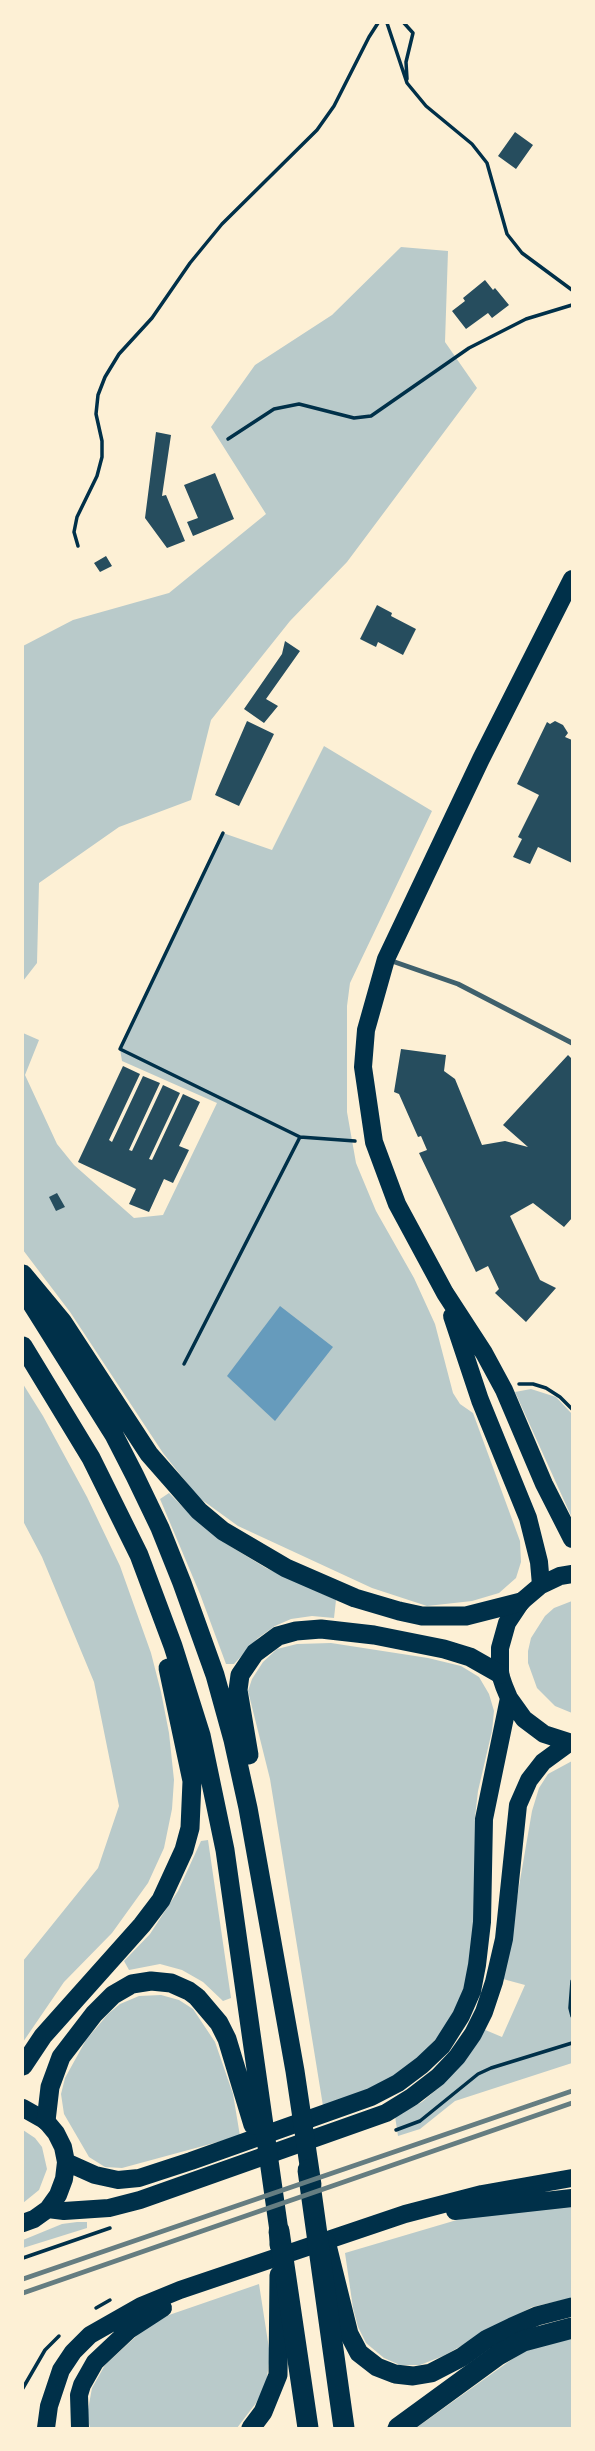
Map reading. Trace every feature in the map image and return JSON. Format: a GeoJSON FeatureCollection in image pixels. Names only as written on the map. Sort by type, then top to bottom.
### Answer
{"type":"FeatureCollection","features":[{"type":"Feature","properties":{"kind":"highway"},"geometry":{"type":"LineString","coordinates":[[23,1274],[62,1321],[149,1454],[199,1511],[223,1531],[286,1568],[355,1598],[399,1611],[422,1616],[466,1616],[521,1602]]}},
{"type":"Feature","properties":{"kind":"highway"},"geometry":{"type":"LineString","coordinates":[[23,1290],[114,1435],[160,1528],[215,1675],[233,1740],[295,2071],[309,2170],[335,2311],[344,2428]]}},
{"type":"Feature","properties":{"kind":"highway"},"geometry":{"type":"LineString","coordinates":[[23,1346],[91,1458],[139,1555],[173,1646],[201,1735],[225,1850],[250,2088],[270,2176],[279,2231],[285,2322],[308,2428]]}},
{"type":"Feature","properties":{"kind":"highway"},"geometry":{"type":"LineString","coordinates":[[23,2066],[43,2036],[114,1959],[161,1900],[176,1871],[190,1828],[192,1781],[168,1669],[139,1555]]}},
{"type":"Feature","properties":{"kind":"highway"},"geometry":{"type":"LineString","coordinates":[[272,1940],[257,1804],[238,1690],[240,1675],[255,1653],[278,1636],[287,1633],[306,1629],[334,1629],[444,1649],[470,1657],[500,1674]]}},
{"type":"Feature","properties":{"kind":"highway"},"geometry":{"type":"LineString","coordinates":[[46,2121],[50,2087],[61,2057],[106,2001],[124,1987],[142,1982],[171,1983],[204,2004],[219,2023],[250,2088]]}},
{"type":"Feature","properties":{"kind":"highway"},"geometry":{"type":"LineString","coordinates":[[335,2311],[359,2353],[368,2361],[385,2371],[413,2376],[441,2369],[487,2339],[537,2316],[572,2308]]}},
{"type":"Feature","properties":{"kind":"highway"},"geometry":{"type":"LineString","coordinates":[[251,2428],[262,2412],[278,2375],[285,2322]]}},
{"type":"Feature","properties":{"kind":"highway"},"geometry":{"type":"LineString","coordinates":[[398,2428],[498,2355],[523,2341],[572,2328]]}},
{"type":"Feature","properties":{"kind":"main road"},"geometry":{"type":"LineString","coordinates":[[572,579],[481,758],[386,959],[371,1005],[364,1055],[367,1103],[374,1142],[397,1204],[444,1293],[484,1353],[504,1390],[544,1484],[572,1539]]}},
{"type":"Feature","properties":{"kind":"main road"},"geometry":{"type":"LineString","coordinates":[[444,1293],[481,1400],[528,1518],[539,1562],[541,1585]]}},
{"type":"Feature","properties":{"kind":"main road"},"geometry":{"type":"LineString","coordinates":[[570,1743],[544,1734],[524,1719],[509,1698],[500,1674],[500,1648],[507,1623],[521,1602],[541,1585],[560,1576],[572,1574]]}},
{"type":"Feature","properties":{"kind":"main road"},"geometry":{"type":"LineString","coordinates":[[66,2162],[95,2175],[118,2180],[139,2178],[371,2097],[422,2066],[442,2046],[461,2016],[472,1991],[482,1922],[484,1819],[509,1698]]}},
{"type":"Feature","properties":{"kind":"main road"},"geometry":{"type":"LineString","coordinates":[[48,2209],[64,2211],[109,2208],[140,2200],[386,2113],[412,2098],[438,2077],[457,2057],[472,2034],[495,1982],[504,1939],[518,1805],[529,1780],[542,1762],[570,1743]]}},
{"type":"Feature","properties":{"kind":"main road"},"geometry":{"type":"LineString","coordinates":[[23,2108],[46,2121],[56,2133],[66,2162],[61,2187],[48,2209],[23,2223]]}},
{"type":"Feature","properties":{"kind":"main road"},"geometry":{"type":"LineString","coordinates":[[47,2428],[53,2394],[61,2370],[73,2352],[90,2335],[141,2306],[180,2290],[405,2214],[482,2194],[572,2178]]}},
{"type":"Feature","properties":{"kind":"main road"},"geometry":{"type":"LineString","coordinates":[[80,2428],[79,2395],[88,2374],[113,2344],[152,2313],[407,2224],[463,2209],[572,2198]]}},
{"type":"Feature","properties":{"kind":"lane"},"geometry":{"type":"LineString","coordinates":[[386,959],[458,984],[572,1043]]}},
{"type":"Feature","properties":{"kind":"path"},"geometry":{"type":"LineString","coordinates":[[78,546],[74,532],[77,517],[97,476],[102,457],[102,441],[96,414],[98,395],[105,377],[119,355],[152,317],[190,263],[222,224],[317,130],[334,106],[378,23]]}},
{"type":"Feature","properties":{"kind":"path"},"geometry":{"type":"LineString","coordinates":[[387,23],[407,83],[426,106],[472,144],[487,163],[507,234],[522,253],[572,290]]}},
{"type":"Feature","properties":{"kind":"path"},"geometry":{"type":"LineString","coordinates":[[404,23],[413,33],[406,62],[407,83]]}},
{"type":"Feature","properties":{"kind":"path"},"geometry":{"type":"LineString","coordinates":[[228,439],[274,409],[299,404],[354,418],[371,416],[469,348],[526,319],[572,305]]}},
{"type":"Feature","properties":{"kind":"path"},"geometry":{"type":"LineString","coordinates":[[223,833],[120,1049],[300,1137],[374,1142]]}},
{"type":"Feature","properties":{"kind":"path"},"geometry":{"type":"LineString","coordinates":[[184,1364],[300,1137]]}},
{"type":"Feature","properties":{"kind":"path"},"geometry":{"type":"LineString","coordinates":[[518,1385],[533,1384],[545,1388],[560,1397],[572,1409]]}},
{"type":"Feature","properties":{"kind":"path"},"geometry":{"type":"LineString","coordinates":[[572,1981],[572,2016]]}},
{"type":"Feature","properties":{"kind":"shaded area"},"geometry":{"type":"Polygon","coordinates":[[[401,247],[448,251],[445,342],[477,388],[347,562],[290,621],[211,720],[191,800],[119,827],[39,883],[37,963],[23,981],[23,646],[73,620],[169,593],[266,514],[211,427],[255,365],[332,315],[401,247]]]}},
{"type":"Feature","properties":{"kind":"shaded area"},"geometry":{"type":"Polygon","coordinates":[[[324,746],[432,811],[350,983],[347,1006],[347,1112],[356,1163],[376,1211],[414,1278],[435,1324],[453,1393],[460,1404],[473,1413],[520,1541],[521,1562],[516,1578],[499,1593],[472,1601],[427,1606],[372,1588],[238,1526],[198,1497],[163,1453],[70,1312],[23,1250],[23,1033],[39,1040],[25,1075],[57,1144],[74,1165],[134,1218],[163,1215],[217,1103],[122,1061],[120,1049],[223,833],[272,850],[324,746]]]}},
{"type":"Feature","properties":{"kind":"shaded area"},"geometry":{"type":"Polygon","coordinates":[[[23,1384],[87,1497],[120,1566],[151,1653],[161,1692],[174,1780],[172,1809],[164,1848],[148,1883],[112,1933],[64,1982],[23,2042],[23,1961],[98,1868],[119,1806],[94,1682],[42,1557],[23,1521],[23,1384]]]}},
{"type":"Feature","properties":{"kind":"shaded area"},"geometry":{"type":"Polygon","coordinates":[[[531,1389],[556,1397],[572,1414],[572,1518],[515,1392],[531,1389]]]}},
{"type":"Feature","properties":{"kind":"shaded area"},"geometry":{"type":"Polygon","coordinates":[[[169,1493],[225,1543],[266,1568],[336,1600],[334,1618],[312,1616],[291,1619],[258,1638],[234,1664],[226,1664],[160,1499],[169,1493]]]}},
{"type":"Feature","properties":{"kind":"shaded area"},"geometry":{"type":"Polygon","coordinates":[[[572,1601],[572,1713],[555,1706],[537,1688],[528,1663],[528,1651],[531,1638],[545,1616],[554,1608],[572,1601]]]}},
{"type":"Feature","properties":{"kind":"shaded area"},"geometry":{"type":"Polygon","coordinates":[[[331,1643],[428,1658],[461,1666],[479,1677],[489,1694],[494,1711],[475,1817],[475,1938],[470,1976],[449,2024],[410,2065],[364,2091],[323,2106],[270,1779],[248,1691],[263,1662],[277,1649],[297,1644],[331,1643]]]}},
{"type":"Feature","properties":{"kind":"shaded area"},"geometry":{"type":"Polygon","coordinates":[[[572,1761],[572,2063],[455,2101],[420,2129],[398,2136],[395,2116],[422,2102],[444,2083],[483,2029],[502,2037],[525,1985],[503,1979],[532,1811],[539,1788],[548,1774],[572,1761]]]}},
{"type":"Feature","properties":{"kind":"shaded area"},"geometry":{"type":"Polygon","coordinates":[[[208,1840],[231,1998],[223,2001],[203,1982],[182,1970],[160,1964],[129,1970],[124,1961],[150,1934],[178,1891],[201,1841],[208,1840]]]}},
{"type":"Feature","properties":{"kind":"shaded area"},"geometry":{"type":"Polygon","coordinates":[[[161,1995],[179,2000],[193,2009],[215,2042],[233,2094],[240,2136],[122,2168],[105,2167],[89,2157],[64,2114],[61,2094],[65,2078],[86,2040],[108,2014],[120,2004],[139,1996],[161,1995]]]}},
{"type":"Feature","properties":{"kind":"shaded area"},"geometry":{"type":"Polygon","coordinates":[[[23,2130],[42,2147],[47,2169],[39,2190],[23,2203],[23,2130]]]}},
{"type":"Feature","properties":{"kind":"shaded area"},"geometry":{"type":"Polygon","coordinates":[[[572,2205],[572,2298],[532,2307],[443,2356],[420,2365],[400,2365],[384,2358],[366,2343],[353,2308],[345,2253],[467,2217],[572,2205]]]}},
{"type":"Feature","properties":{"kind":"shaded area"},"geometry":{"type":"Polygon","coordinates":[[[87,2222],[87,2228],[23,2248],[23,2240],[62,2224],[87,2222]]]}},
{"type":"Feature","properties":{"kind":"shaded area"},"geometry":{"type":"Polygon","coordinates":[[[259,2284],[270,2355],[266,2385],[237,2428],[90,2428],[87,2415],[92,2388],[105,2365],[143,2330],[169,2315],[259,2284]]]}},
{"type":"Feature","properties":{"kind":"shaded area"},"geometry":{"type":"Polygon","coordinates":[[[572,2337],[572,2428],[416,2428],[530,2348],[572,2337]]]}},
{"type":"Feature","properties":{"kind":"water"},"geometry":{"type":"Polygon","coordinates":[[[280,1306],[333,1347],[275,1421],[227,1376],[280,1306]]]}},
{"type":"Feature","properties":{"kind":"building"},"geometry":{"type":"Polygon","coordinates":[[[515,132],[533,145],[516,169],[498,156],[515,132]]]}},
{"type":"Feature","properties":{"kind":"building"},"geometry":{"type":"Polygon","coordinates":[[[485,280],[509,305],[492,318],[488,313],[466,329],[452,311],[485,280]]]}},
{"type":"Feature","properties":{"kind":"building"},"geometry":{"type":"Polygon","coordinates":[[[156,432],[171,435],[162,496],[166,495],[185,541],[167,548],[145,518],[156,432]]]}},
{"type":"Feature","properties":{"kind":"building"},"geometry":{"type":"Polygon","coordinates":[[[215,473],[234,519],[193,536],[187,522],[198,518],[184,485],[215,473]]]}},
{"type":"Feature","properties":{"kind":"building"},"geometry":{"type":"Polygon","coordinates":[[[106,556],[112,566],[100,572],[94,563],[106,556]]]}},
{"type":"Feature","properties":{"kind":"building"},"geometry":{"type":"Polygon","coordinates":[[[377,605],[416,629],[403,655],[378,642],[376,647],[360,639],[377,605]]]}},
{"type":"Feature","properties":{"kind":"building"},"geometry":{"type":"Polygon","coordinates":[[[285,641],[300,651],[266,699],[278,706],[264,723],[244,709],[282,654],[285,641]]]}},
{"type":"Feature","properties":{"kind":"building"},"geometry":{"type":"Polygon","coordinates":[[[247,721],[274,734],[239,806],[215,795],[247,721]]]}},
{"type":"Feature","properties":{"kind":"building"},"geometry":{"type":"Polygon","coordinates":[[[555,721],[563,725],[568,733],[565,737],[572,740],[572,863],[538,847],[530,864],[513,857],[522,839],[518,837],[539,795],[517,784],[547,722],[550,724],[555,721]]]}},
{"type":"Feature","properties":{"kind":"building"},"geometry":{"type":"Polygon","coordinates":[[[401,1049],[446,1055],[444,1071],[455,1079],[482,1145],[505,1141],[528,1147],[503,1125],[568,1055],[572,1059],[572,1218],[564,1227],[533,1203],[510,1216],[540,1280],[556,1288],[526,1322],[495,1293],[499,1289],[488,1266],[476,1272],[419,1153],[427,1150],[421,1136],[418,1137],[399,1094],[394,1092],[401,1049]]]}},
{"type":"Feature","properties":{"kind":"building"},"geometry":{"type":"Polygon","coordinates":[[[123,1066],[140,1074],[109,1140],[112,1142],[143,1076],[160,1083],[129,1150],[132,1151],[163,1085],[180,1093],[149,1159],[152,1160],[183,1094],[200,1102],[179,1146],[189,1150],[173,1183],[164,1179],[149,1212],[129,1204],[136,1189],[78,1162],[123,1066]]]}},
{"type":"Feature","properties":{"kind":"building"},"geometry":{"type":"Polygon","coordinates":[[[57,1193],[65,1207],[56,1211],[49,1197],[57,1193]]]}},
{"type":"Feature","properties":{"kind":"railway"},"geometry":{"type":"LineString","coordinates":[[23,2279],[572,2091]]}},
{"type":"Feature","properties":{"kind":"railway"},"geometry":{"type":"LineString","coordinates":[[23,2293],[572,2103]]}}]}
